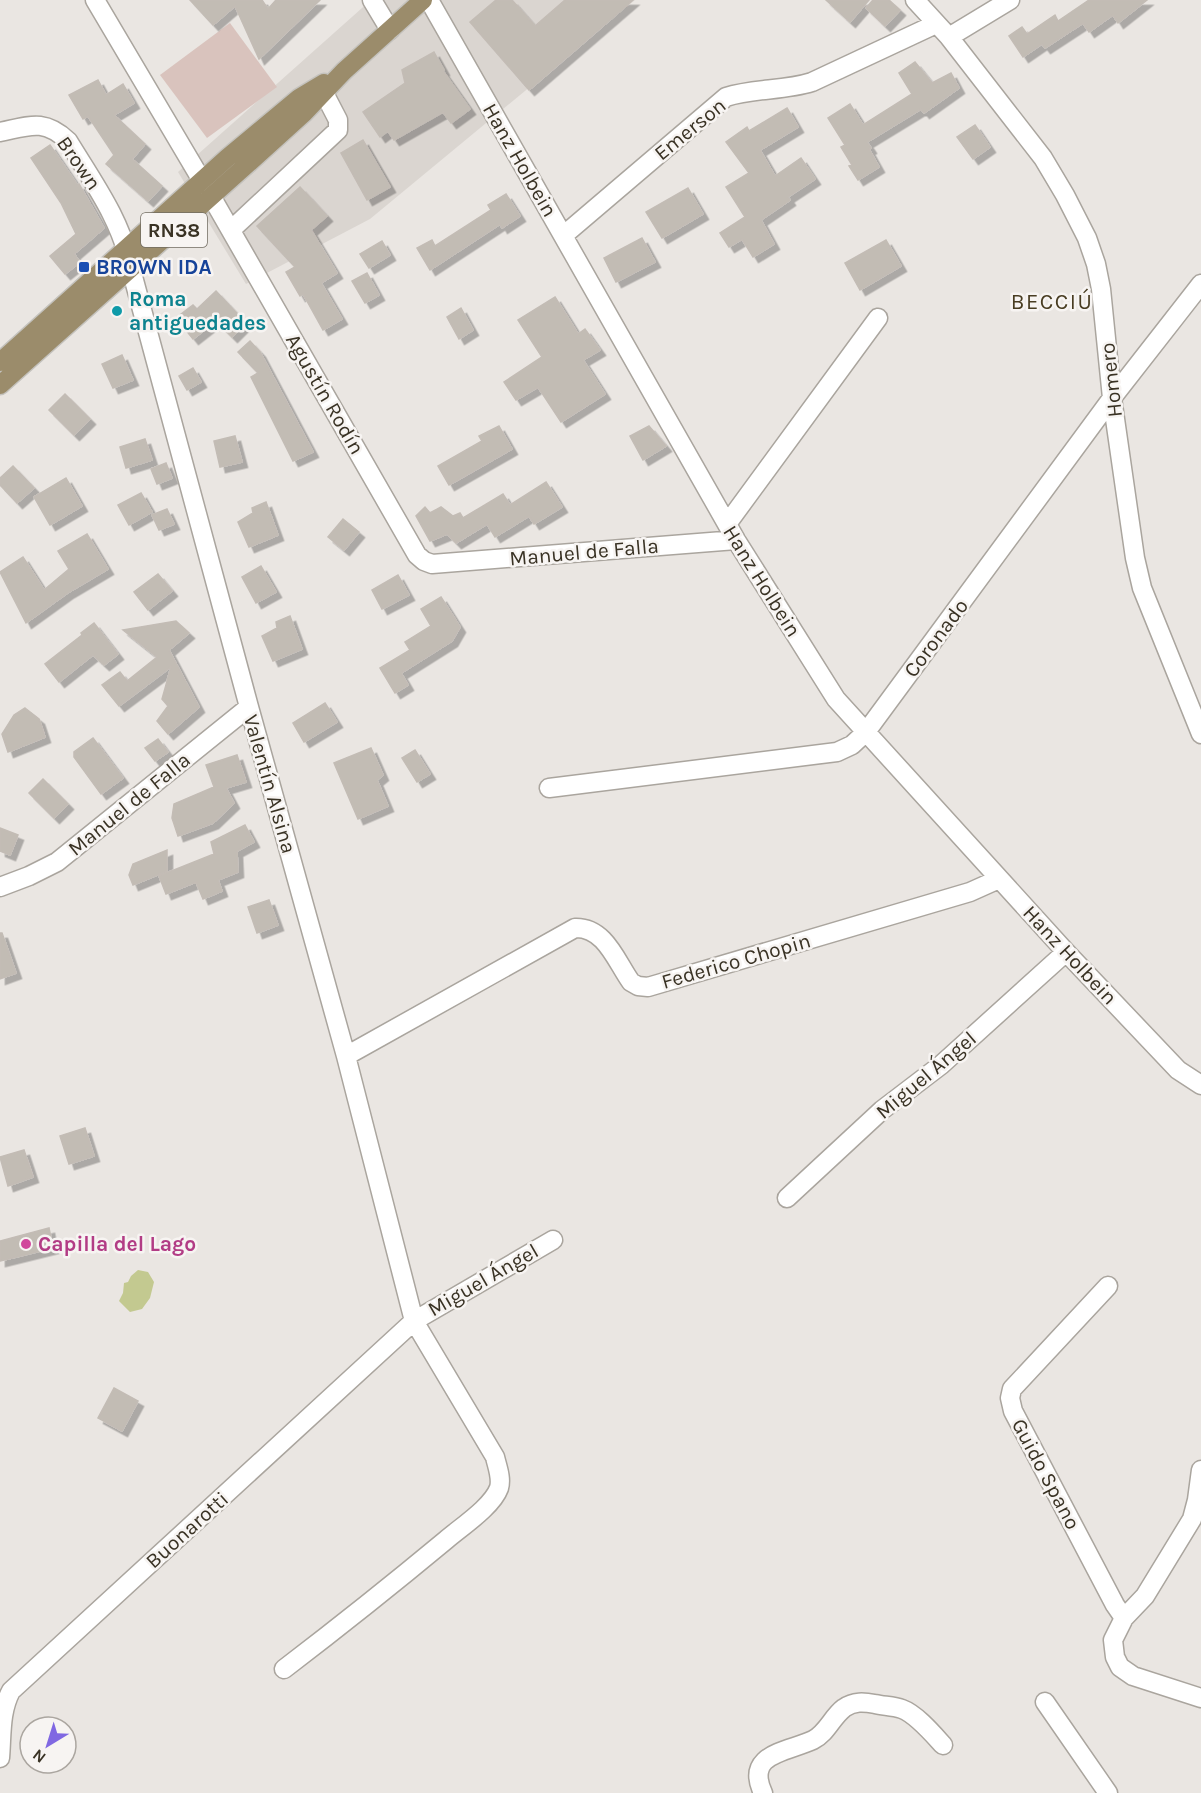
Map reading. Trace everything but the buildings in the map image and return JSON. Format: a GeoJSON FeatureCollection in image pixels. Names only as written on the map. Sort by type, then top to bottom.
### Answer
{"type":"FeatureCollection","features":[{"type":"Feature","properties":{"kind":"main road","name":"RN38"},"geometry":{"type":"LineString","coordinates":[[0,362],[127,247],[200,189],[304,113],[344,71],[423,0]]}},
{"type":"Feature","properties":{"kind":"main road","name":"RN38"},"geometry":{"type":"LineString","coordinates":[[0,385],[131,269],[200,189],[299,98],[344,71]]}},
{"type":"Feature","properties":{"kind":"main road"},"geometry":{"type":"LineString","coordinates":[[43,347],[64,316],[119,267],[125,257],[127,247]]}},
{"type":"Feature","properties":{"kind":"street","name":"Agustín Rodín"},"geometry":{"type":"LineString","coordinates":[[95,0],[200,189],[231,230],[417,555],[432,564]]}},
{"type":"Feature","properties":{"kind":"street"},"geometry":{"type":"LineString","coordinates":[[372,0],[390,30]]}},
{"type":"Feature","properties":{"kind":"street","name":"Hanz Holbein"},"geometry":{"type":"LineString","coordinates":[[429,0],[731,532],[827,685],[866,732],[1066,952],[1178,1070],[1201,1085]]}},
{"type":"Feature","properties":{"kind":"street","name":"Homero"},"geometry":{"type":"LineString","coordinates":[[915,0],[949,37],[1043,158],[1087,238],[1101,289],[1112,398],[1135,558],[1142,588],[1201,734]]}},
{"type":"Feature","properties":{"kind":"street"},"geometry":{"type":"LineString","coordinates":[[949,37],[1010,0]]}},
{"type":"Feature","properties":{"kind":"street","name":"Emerson"},"geometry":{"type":"LineString","coordinates":[[564,235],[726,97],[798,87],[936,24]]}},
{"type":"Feature","properties":{"kind":"street"},"geometry":{"type":"LineString","coordinates":[[231,230],[338,130],[338,120],[324,93]]}},
{"type":"Feature","properties":{"kind":"street","name":"Brown"},"geometry":{"type":"LineString","coordinates":[[0,132],[37,125],[47,126],[59,132],[68,141],[112,212],[127,247]]}},
{"type":"Feature","properties":{"kind":"street","name":"Valentín Alsina"},"geometry":{"type":"LineString","coordinates":[[127,247],[249,707],[346,1056],[414,1321],[495,1456],[499,1475],[499,1487],[494,1498],[367,1606],[284,1669]]}},
{"type":"Feature","properties":{"kind":"street","name":"Coronado"},"geometry":{"type":"LineString","coordinates":[[549,788],[837,752],[852,746],[866,732],[1112,398],[1201,285]]}},
{"type":"Feature","properties":{"kind":"street"},"geometry":{"type":"LineString","coordinates":[[731,532],[878,318]]}},
{"type":"Feature","properties":{"kind":"street","name":"Manuel de Falla"},"geometry":{"type":"LineString","coordinates":[[432,564],[731,532]]}},
{"type":"Feature","properties":{"kind":"street","name":"Manuel de Falla"},"geometry":{"type":"LineString","coordinates":[[0,887],[57,862],[249,707]]}},
{"type":"Feature","properties":{"kind":"street","name":"Federico Chopin"},"geometry":{"type":"LineString","coordinates":[[346,1056],[575,928],[593,930],[602,938],[631,982],[638,986],[648,987],[970,892],[999,879]]}},
{"type":"Feature","properties":{"kind":"street","name":"Miguel Ángel"},"geometry":{"type":"LineString","coordinates":[[787,1198],[882,1110],[941,1065],[1066,952]]}},
{"type":"Feature","properties":{"kind":"street","name":"Miguel Ángel"},"geometry":{"type":"LineString","coordinates":[[414,1321],[553,1240]]}},
{"type":"Feature","properties":{"kind":"street","name":"Guido Spano"},"geometry":{"type":"LineString","coordinates":[[1108,1286],[1012,1389],[1010,1398],[1013,1411],[1124,1618]]}},
{"type":"Feature","properties":{"kind":"street","name":"Buonarotti"},"geometry":{"type":"LineString","coordinates":[[0,1758],[1,1719],[5,1700],[11,1691],[414,1321]]}},
{"type":"Feature","properties":{"kind":"street"},"geometry":{"type":"LineString","coordinates":[[1201,1470],[1197,1500],[1191,1519],[1145,1596],[1124,1618],[1113,1640],[1115,1657],[1120,1667],[1133,1676],[1201,1698]]}},
{"type":"Feature","properties":{"kind":"street"},"geometry":{"type":"LineString","coordinates":[[763,1793],[758,1782],[760,1768],[767,1759],[780,1751],[814,1740],[826,1730],[836,1715],[846,1706],[860,1702],[904,1709],[943,1745]]}},
{"type":"Feature","properties":{"kind":"street"},"geometry":{"type":"LineString","coordinates":[[1045,1702],[1108,1793]]}},
{"type":"Feature","properties":{"kind":"shaded area"},"geometry":{"type":"Polygon","coordinates":[[[371,0],[635,0],[370,219],[246,284],[178,172],[371,0]]]}},
{"type":"Feature","properties":{"kind":"shaded area"},"geometry":{"type":"Polygon","coordinates":[[[230,23],[277,87],[207,138],[160,75],[230,23]]]}},
{"type":"Feature","properties":{"kind":"shaded area"},"geometry":{"type":"Polygon","coordinates":[[[138,1270],[148,1272],[154,1282],[150,1298],[142,1309],[130,1312],[119,1301],[124,1283],[128,1282],[138,1270]]]}},
{"type":"Feature","properties":{"kind":"place","name":"BROWN IDA"},"geometry":{"type":"Point","coordinates":[84,267]}},
{"type":"Feature","properties":{"kind":"place","name":"Roma antiguedades"},"geometry":{"type":"Point","coordinates":[117,311]}},
{"type":"Feature","properties":{"kind":"place","name":"Capilla del Lago"},"geometry":{"type":"Point","coordinates":[26,1244]}},
{"type":"Feature","properties":{"kind":"district","name":"BECCIÚ"},"geometry":{"type":"Point","coordinates":[1052,302]}}]}
